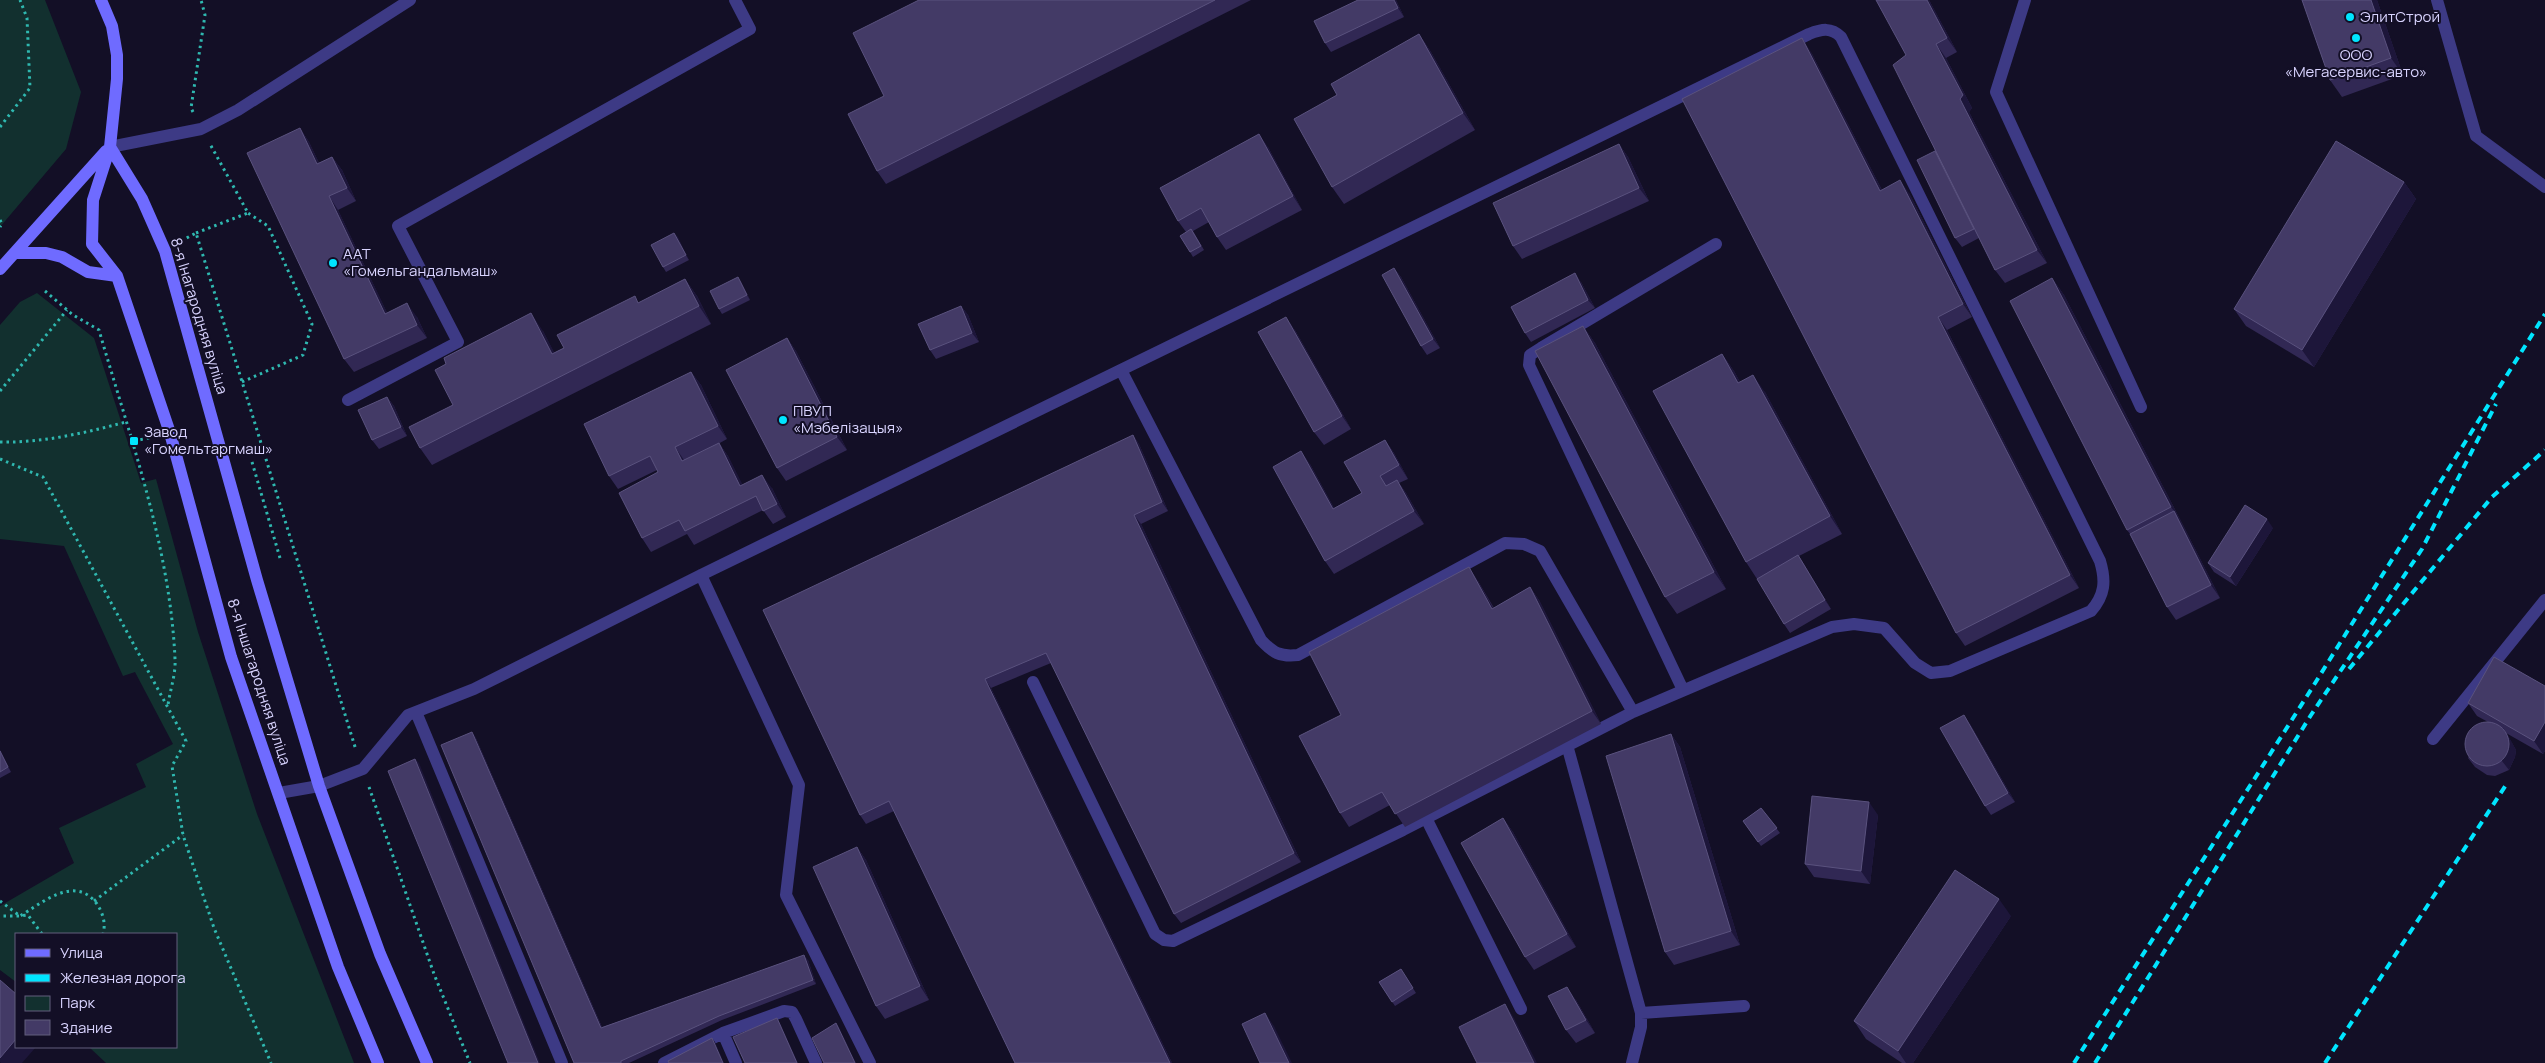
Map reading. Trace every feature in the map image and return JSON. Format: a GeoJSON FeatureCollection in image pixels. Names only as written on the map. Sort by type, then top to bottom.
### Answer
{"type":"FeatureCollection","features":[{"type":"Feature","properties":{"kind":"main road"},"geometry":{"type":"LineString","coordinates":[[101,0],[112,26],[117,55],[117,80],[110,147],[93,200],[92,244],[117,276]]}},
{"type":"Feature","properties":{"kind":"main road"},"geometry":{"type":"LineString","coordinates":[[0,269],[110,147]]}},
{"type":"Feature","properties":{"kind":"main road","name":"8-я Інагародняя вуліца"},"geometry":{"type":"LineString","coordinates":[[110,147],[142,199],[165,250],[257,580]]}},
{"type":"Feature","properties":{"kind":"main road"},"geometry":{"type":"LineString","coordinates":[[16,253],[46,253],[62,257],[88,272],[117,276]]}},
{"type":"Feature","properties":{"kind":"main road","name":"8-я Іншагародняя вуліца"},"geometry":{"type":"LineString","coordinates":[[117,276],[170,433],[231,656],[338,967],[378,1063]]}},
{"type":"Feature","properties":{"kind":"main road","name":"8-я Іншагародняя вуліца"},"geometry":{"type":"LineString","coordinates":[[257,580],[319,786],[380,954],[427,1063]]}},
{"type":"Feature","properties":{"kind":"lane"},"geometry":{"type":"LineString","coordinates":[[110,147],[201,128],[215,122],[238,110],[410,0]]}},
{"type":"Feature","properties":{"kind":"lane"},"geometry":{"type":"LineString","coordinates":[[348,400],[458,342],[398,226],[750,29],[735,0]]}},
{"type":"Feature","properties":{"kind":"lane"},"geometry":{"type":"LineString","coordinates":[[2024,0],[1996,92],[2141,407]]}},
{"type":"Feature","properties":{"kind":"lane"},"geometry":{"type":"LineString","coordinates":[[2438,0],[2476,136],[2545,188]]}},
{"type":"Feature","properties":{"kind":"lane"},"geometry":{"type":"LineString","coordinates":[[279,793],[319,786],[362,768],[408,714],[474,690],[701,575],[1809,34],[1824,29],[1834,31],[1841,38],[2100,561],[2105,578],[2101,601],[2091,611],[1950,671],[1931,673],[1915,663],[1884,628],[1854,624],[1832,627],[1633,712],[1426,818],[1174,941],[1164,940],[1155,934],[1032,682]]}},
{"type":"Feature","properties":{"kind":"lane"},"geometry":{"type":"LineString","coordinates":[[1683,690],[1529,366],[1530,355],[1716,244]]}},
{"type":"Feature","properties":{"kind":"lane"},"geometry":{"type":"LineString","coordinates":[[1121,370],[1260,640],[1272,652],[1285,657],[1298,655],[1505,542],[1524,544],[1540,551],[1633,712]]}},
{"type":"Feature","properties":{"kind":"lane"},"geometry":{"type":"LineString","coordinates":[[701,575],[799,785],[786,895],[870,1063]]}},
{"type":"Feature","properties":{"kind":"lane"},"geometry":{"type":"LineString","coordinates":[[2432,739],[2545,600]]}},
{"type":"Feature","properties":{"kind":"lane"},"geometry":{"type":"LineString","coordinates":[[416,712],[562,1063]]}},
{"type":"Feature","properties":{"kind":"lane"},"geometry":{"type":"LineString","coordinates":[[1568,745],[1641,1013],[1639,1035],[1632,1063]]}},
{"type":"Feature","properties":{"kind":"lane"},"geometry":{"type":"LineString","coordinates":[[1426,818],[1522,1009]]}},
{"type":"Feature","properties":{"kind":"lane"},"geometry":{"type":"LineString","coordinates":[[1641,1013],[1744,1006]]}},
{"type":"Feature","properties":{"kind":"lane"},"geometry":{"type":"LineString","coordinates":[[664,1063],[723,1033],[784,1012],[792,1012],[816,1063]]}},
{"type":"Feature","properties":{"kind":"lane"},"geometry":{"type":"LineString","coordinates":[[723,1033],[736,1063]]}},
{"type":"Feature","properties":{"kind":"path"},"geometry":{"type":"LineString","coordinates":[[0,128],[30,88],[27,18],[20,0]]}},
{"type":"Feature","properties":{"kind":"path"},"geometry":{"type":"LineString","coordinates":[[242,382],[304,355],[312,324],[268,226],[248,213]]}},
{"type":"Feature","properties":{"kind":"path"},"geometry":{"type":"LineString","coordinates":[[0,220],[2,224],[0,227]]}},
{"type":"Feature","properties":{"kind":"path"},"geometry":{"type":"LineString","coordinates":[[179,241],[196,233],[346,723],[434,974],[470,1063]]}},
{"type":"Feature","properties":{"kind":"path"},"geometry":{"type":"LineString","coordinates":[[45,291],[67,310],[99,330],[126,422],[134,441],[147,490],[166,588],[175,661],[168,705]]}},
{"type":"Feature","properties":{"kind":"path"},"geometry":{"type":"LineString","coordinates":[[0,391],[67,310]]}},
{"type":"Feature","properties":{"kind":"path"},"geometry":{"type":"LineString","coordinates":[[0,442],[21,442],[92,432],[126,422]]}},
{"type":"Feature","properties":{"kind":"path"},"geometry":{"type":"LineString","coordinates":[[0,459],[43,477],[186,741],[172,766],[183,835],[214,928],[271,1063]]}},
{"type":"Feature","properties":{"kind":"path"},"geometry":{"type":"LineString","coordinates":[[252,462],[280,558]]}},
{"type":"Feature","properties":{"kind":"path"},"geometry":{"type":"LineString","coordinates":[[94,901],[183,835]]}},
{"type":"Feature","properties":{"kind":"path"},"geometry":{"type":"LineString","coordinates":[[20,916],[64,891],[80,893],[94,901],[104,920],[103,933]]}},
{"type":"Feature","properties":{"kind":"path"},"geometry":{"type":"LineString","coordinates":[[0,901],[20,916]]}},
{"type":"Feature","properties":{"kind":"path"},"geometry":{"type":"LineString","coordinates":[[0,916],[28,915],[41,933]]}},
{"type":"Feature","properties":{"kind":"green space"},"geometry":{"type":"Polygon","coordinates":[[[0,0],[45,0],[81,92],[66,149],[0,227],[0,0]]]}},
{"type":"Feature","properties":{"kind":"green space"},"geometry":{"type":"Polygon","coordinates":[[[37,293],[94,338],[141,483],[156,479],[198,632],[257,814],[354,1063],[106,1063],[90,1048],[178,1048],[178,933],[15,933],[15,981],[0,970],[0,906],[74,863],[59,828],[146,787],[136,764],[173,744],[135,672],[123,676],[64,546],[0,539],[0,325],[20,302],[37,293]]]}},
{"type":"Feature","properties":{"kind":"building"},"geometry":{"type":"Polygon","coordinates":[[[919,0],[1215,0],[877,171],[848,114],[884,96],[853,33],[919,0]]]}},
{"type":"Feature","properties":{"kind":"building"},"geometry":{"type":"Polygon","coordinates":[[[1358,0],[1394,0],[1398,8],[1325,43],[1314,21],[1358,0]]]}},
{"type":"Feature","properties":{"kind":"building"},"geometry":{"type":"Polygon","coordinates":[[[1876,0],[1927,0],[1947,38],[1936,44],[1963,95],[1960,99],[2037,250],[1995,270],[1893,65],[1906,55],[1876,0]]]}},
{"type":"Feature","properties":{"kind":"building","name":"ООО «Мегасервис-авто»"},"geometry":{"type":"Polygon","coordinates":[[[2302,0],[2371,0],[2391,58],[2330,80],[2302,0]]]}},
{"type":"Feature","properties":{"kind":"building"},"geometry":{"type":"Polygon","coordinates":[[[1419,34],[1463,113],[1332,187],[1294,119],[1337,95],[1331,84],[1419,34]]]}},
{"type":"Feature","properties":{"kind":"building"},"geometry":{"type":"Polygon","coordinates":[[[1802,38],[1880,191],[1900,180],[1963,304],[1938,317],[2070,575],[1956,633],[1682,99],[1802,38]]]}},
{"type":"Feature","properties":{"kind":"building","name":"ААТ «Гомельгандальмаш»"},"geometry":{"type":"Polygon","coordinates":[[[300,128],[317,164],[332,157],[347,188],[329,196],[385,314],[407,303],[417,325],[344,359],[247,153],[300,128]]]}},
{"type":"Feature","properties":{"kind":"building"},"geometry":{"type":"Polygon","coordinates":[[[1259,134],[1293,196],[1217,237],[1201,208],[1178,221],[1160,188],[1259,134]]]}},
{"type":"Feature","properties":{"kind":"building"},"geometry":{"type":"Polygon","coordinates":[[[2336,141],[2404,182],[2302,350],[2234,309],[2336,141]]]}},
{"type":"Feature","properties":{"kind":"building"},"geometry":{"type":"Polygon","coordinates":[[[1619,144],[1639,188],[1513,246],[1493,203],[1619,144]]]}},
{"type":"Feature","properties":{"kind":"building"},"geometry":{"type":"Polygon","coordinates":[[[1935,151],[1974,229],[1955,238],[1917,160],[1935,151]]]}},
{"type":"Feature","properties":{"kind":"building"},"geometry":{"type":"Polygon","coordinates":[[[1191,229],[1201,246],[1190,252],[1180,236],[1191,229]]]}},
{"type":"Feature","properties":{"kind":"building"},"geometry":{"type":"Polygon","coordinates":[[[674,233],[686,255],[663,267],[651,245],[674,233]]]}},
{"type":"Feature","properties":{"kind":"building"},"geometry":{"type":"Polygon","coordinates":[[[1394,268],[1433,339],[1421,346],[1382,275],[1394,268]]]}},
{"type":"Feature","properties":{"kind":"building"},"geometry":{"type":"Polygon","coordinates":[[[1575,273],[1588,300],[1525,333],[1511,307],[1575,273]]]}},
{"type":"Feature","properties":{"kind":"building"},"geometry":{"type":"Polygon","coordinates":[[[738,277],[747,295],[719,309],[710,291],[738,277]]]}},
{"type":"Feature","properties":{"kind":"building"},"geometry":{"type":"Polygon","coordinates":[[[2052,278],[2171,507],[2127,530],[2010,301],[2052,278]]]}},
{"type":"Feature","properties":{"kind":"building"},"geometry":{"type":"Polygon","coordinates":[[[685,279],[699,306],[420,448],[409,427],[453,405],[435,370],[446,364],[444,358],[531,313],[552,354],[564,348],[557,335],[635,296],[638,303],[685,279]]]}},
{"type":"Feature","properties":{"kind":"building"},"geometry":{"type":"Polygon","coordinates":[[[961,306],[972,333],[930,350],[918,324],[961,306]]]}},
{"type":"Feature","properties":{"kind":"building"},"geometry":{"type":"Polygon","coordinates":[[[1286,317],[1342,416],[1314,432],[1258,332],[1286,317]]]}},
{"type":"Feature","properties":{"kind":"building"},"geometry":{"type":"Polygon","coordinates":[[[1583,326],[1714,572],[1665,597],[1535,351],[1583,326]]]}},
{"type":"Feature","properties":{"kind":"building"},"geometry":{"type":"Polygon","coordinates":[[[787,338],[837,437],[777,468],[726,370],[787,338]]]}},
{"type":"Feature","properties":{"kind":"building"},"geometry":{"type":"Polygon","coordinates":[[[1722,354],[1738,383],[1753,375],[1830,516],[1746,562],[1653,391],[1722,354]]]}},
{"type":"Feature","properties":{"kind":"building"},"geometry":{"type":"Polygon","coordinates":[[[691,372],[718,426],[675,447],[682,461],[719,443],[740,486],[762,475],[777,504],[763,511],[756,496],[685,531],[679,520],[642,538],[619,493],[658,472],[650,456],[609,476],[584,424],[691,372]]]}},
{"type":"Feature","properties":{"kind":"building"},"geometry":{"type":"Polygon","coordinates":[[[387,397],[401,427],[372,440],[358,410],[387,397]]]}},
{"type":"Feature","properties":{"kind":"building"},"geometry":{"type":"Polygon","coordinates":[[[1133,435],[1162,502],[1134,515],[1294,853],[1174,914],[1046,653],[985,679],[1170,1063],[1015,1063],[889,801],[860,815],[763,610],[1133,435]]]}},
{"type":"Feature","properties":{"kind":"building"},"geometry":{"type":"Polygon","coordinates":[[[1385,440],[1399,465],[1380,476],[1386,486],[1397,480],[1414,511],[1325,561],[1273,467],[1301,451],[1333,509],[1362,493],[1344,462],[1385,440]]]}},
{"type":"Feature","properties":{"kind":"building"},"geometry":{"type":"Polygon","coordinates":[[[2245,505],[2267,519],[2230,577],[2208,563],[2245,505]]]}},
{"type":"Feature","properties":{"kind":"building"},"geometry":{"type":"Polygon","coordinates":[[[2174,511],[2211,585],[2167,607],[2130,534],[2174,511]]]}},
{"type":"Feature","properties":{"kind":"building"},"geometry":{"type":"Polygon","coordinates":[[[1798,555],[1825,600],[1784,624],[1757,579],[1798,555]]]}},
{"type":"Feature","properties":{"kind":"building"},"geometry":{"type":"Polygon","coordinates":[[[1469,567],[1492,609],[1530,587],[1592,711],[1395,814],[1382,792],[1340,813],[1299,736],[1341,715],[1309,652],[1469,567]]]}},
{"type":"Feature","properties":{"kind":"building"},"geometry":{"type":"Polygon","coordinates":[[[2494,657],[2545,686],[2545,722],[2534,741],[2468,703],[2494,657]]]}},
{"type":"Feature","properties":{"kind":"building"},"geometry":{"type":"Polygon","coordinates":[[[1964,715],[2008,793],[1985,806],[1940,728],[1964,715]]]}},
{"type":"Feature","properties":{"kind":"building"},"geometry":{"type":"Polygon","coordinates":[[[2483,722],[2491,722],[2503,728],[2509,744],[2503,760],[2491,766],[2483,766],[2471,760],[2465,748],[2465,740],[2471,728],[2483,722]]]}},
{"type":"Feature","properties":{"kind":"building"},"geometry":{"type":"Polygon","coordinates":[[[472,732],[601,1028],[804,955],[813,980],[719,1016],[621,1061],[621,1063],[574,1063],[441,745],[472,732]]]}},
{"type":"Feature","properties":{"kind":"building"},"geometry":{"type":"Polygon","coordinates":[[[1671,734],[1731,931],[1665,952],[1606,756],[1671,734]]]}},
{"type":"Feature","properties":{"kind":"building"},"geometry":{"type":"Polygon","coordinates":[[[0,751],[8,767],[0,772],[0,751]]]}},
{"type":"Feature","properties":{"kind":"building"},"geometry":{"type":"Polygon","coordinates":[[[415,759],[538,1063],[508,1063],[388,771],[415,759]]]}},
{"type":"Feature","properties":{"kind":"building"},"geometry":{"type":"Polygon","coordinates":[[[1812,796],[1869,802],[1861,871],[1805,864],[1812,796]]]}},
{"type":"Feature","properties":{"kind":"building"},"geometry":{"type":"Polygon","coordinates":[[[1761,808],[1777,828],[1758,842],[1743,821],[1761,808]]]}},
{"type":"Feature","properties":{"kind":"building"},"geometry":{"type":"Polygon","coordinates":[[[1503,818],[1567,934],[1525,957],[1461,843],[1503,818]]]}},
{"type":"Feature","properties":{"kind":"building"},"geometry":{"type":"Polygon","coordinates":[[[857,847],[920,986],[876,1006],[813,867],[857,847]]]}},
{"type":"Feature","properties":{"kind":"building"},"geometry":{"type":"Polygon","coordinates":[[[1955,870],[1999,899],[1898,1051],[1854,1021],[1955,870]]]}},
{"type":"Feature","properties":{"kind":"building"},"geometry":{"type":"Polygon","coordinates":[[[1401,969],[1413,988],[1392,1002],[1379,982],[1401,969]]]}},
{"type":"Feature","properties":{"kind":"building"},"geometry":{"type":"Polygon","coordinates":[[[0,980],[15,993],[15,1040],[0,1058],[0,980]]]}},
{"type":"Feature","properties":{"kind":"building"},"geometry":{"type":"Polygon","coordinates":[[[1567,987],[1586,1020],[1566,1030],[1548,996],[1567,987]]]}},
{"type":"Feature","properties":{"kind":"building"},"geometry":{"type":"Polygon","coordinates":[[[1505,1004],[1534,1063],[1477,1063],[1459,1027],[1505,1004]]]}},
{"type":"Feature","properties":{"kind":"building"},"geometry":{"type":"Polygon","coordinates":[[[1265,1013],[1289,1063],[1260,1063],[1242,1024],[1265,1013]]]}},
{"type":"Feature","properties":{"kind":"building"},"geometry":{"type":"Polygon","coordinates":[[[777,1018],[797,1063],[745,1063],[733,1037],[777,1018]]]}},
{"type":"Feature","properties":{"kind":"building"},"geometry":{"type":"Polygon","coordinates":[[[836,1023],[855,1063],[824,1063],[812,1038],[836,1023]]]}},
{"type":"Feature","properties":{"kind":"building"},"geometry":{"type":"Polygon","coordinates":[[[712,1038],[723,1063],[669,1063],[668,1061],[712,1038]]]}},
{"type":"Feature","properties":{"kind":"railway"},"geometry":{"type":"LineString","coordinates":[[2074,1063],[2307,696],[2545,314]]}},
{"type":"Feature","properties":{"kind":"railway"},"geometry":{"type":"LineString","coordinates":[[2095,1063],[2311,715],[2422,549],[2496,404]]}},
{"type":"Feature","properties":{"kind":"railway"},"geometry":{"type":"LineString","coordinates":[[2349,669],[2492,497],[2545,450]]}},
{"type":"Feature","properties":{"kind":"railway"},"geometry":{"type":"LineString","coordinates":[[2325,1063],[2506,785]]}},
{"type":"Feature","properties":{"kind":"place","name":"ЭлитСтрой"},"geometry":{"type":"Point","coordinates":[2350,17]}},
{"type":"Feature","properties":{"kind":"place","name":"ООО «Мегасервис-авто»"},"geometry":{"type":"Point","coordinates":[2356,38]}},
{"type":"Feature","properties":{"kind":"place","name":"ААТ «Гомельгандальмаш»"},"geometry":{"type":"Point","coordinates":[333,263]}},
{"type":"Feature","properties":{"kind":"place","name":"ПВУП «Мэбелізацыя»"},"geometry":{"type":"Point","coordinates":[783,420]}},
{"type":"Feature","properties":{"kind":"place","name":"Завод «Гомельтаргмаш»"},"geometry":{"type":"Point","coordinates":[134,441]}}]}
